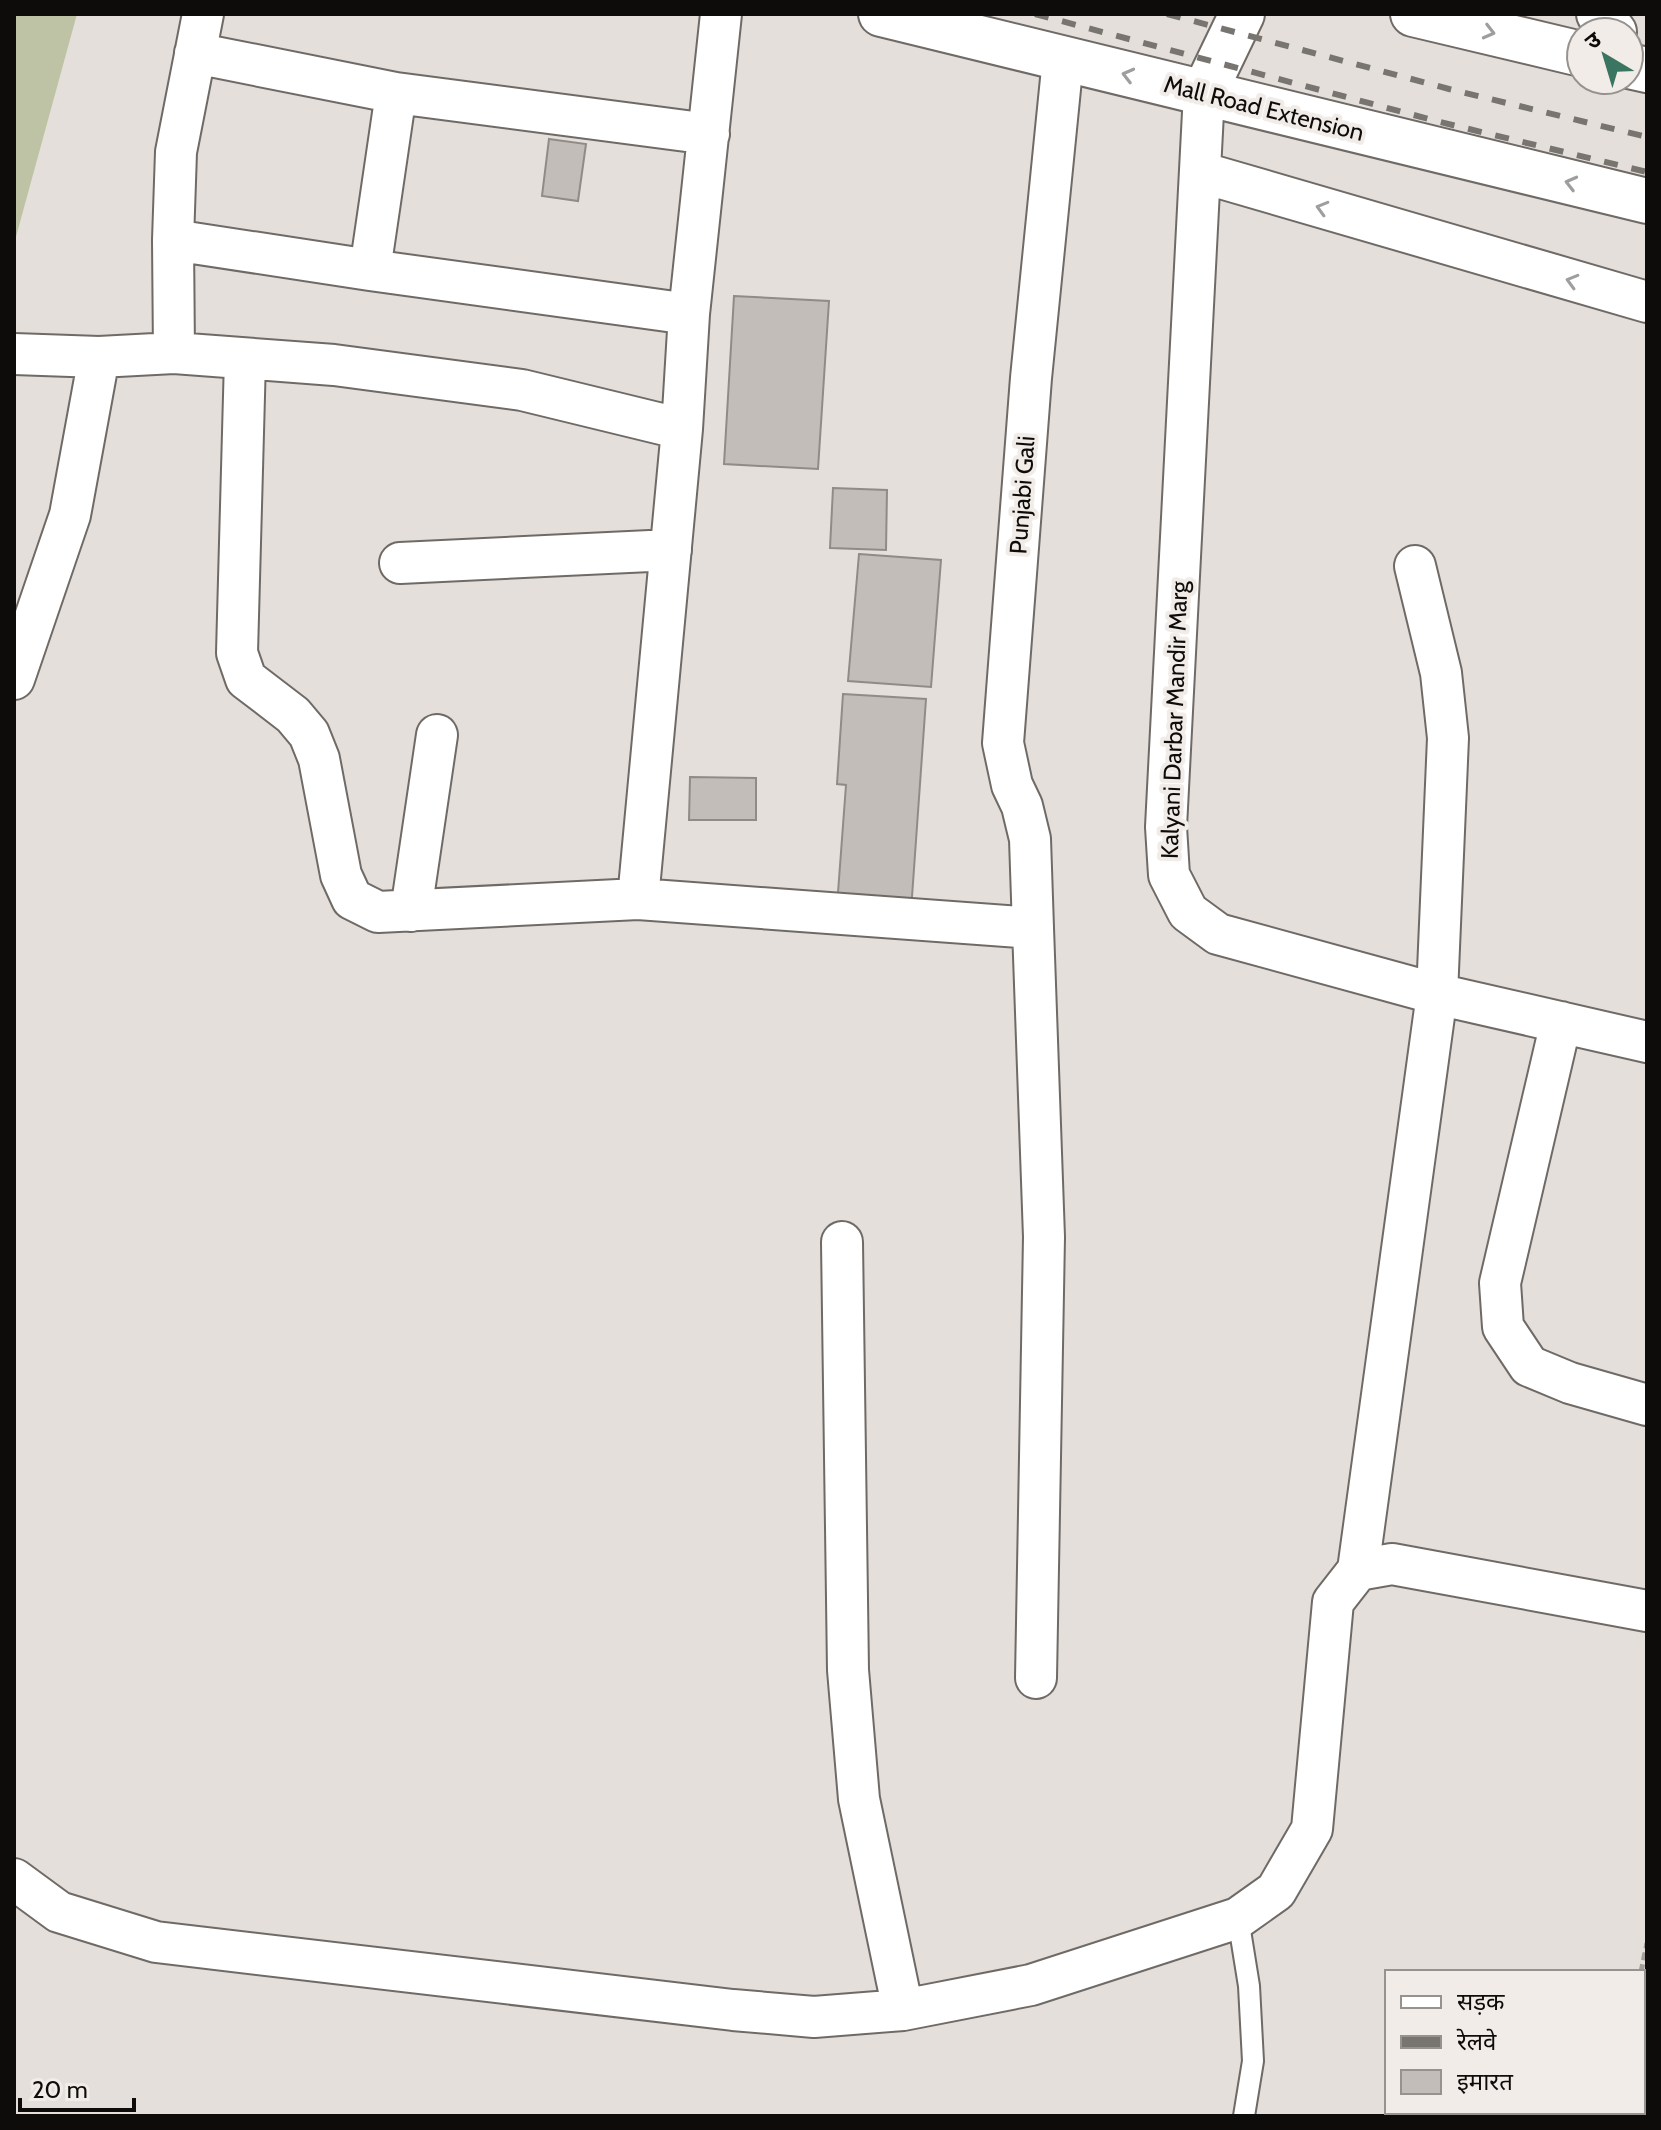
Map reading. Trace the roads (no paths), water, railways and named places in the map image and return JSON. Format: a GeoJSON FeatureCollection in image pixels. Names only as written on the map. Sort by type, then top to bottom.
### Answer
{"type":"FeatureCollection","features":[{"type":"Feature","properties":{"kind":"main road","name":"Mall Road Extension"},"geometry":{"type":"LineString","coordinates":[[881,14],[1647,201]]}},
{"type":"Feature","properties":{"kind":"main road"},"geometry":{"type":"LineString","coordinates":[[1204,93],[1242,14]]}},
{"type":"Feature","properties":{"kind":"main road"},"geometry":{"type":"LineString","coordinates":[[1413,14],[1565,50]]}},
{"type":"Feature","properties":{"kind":"street"},"geometry":{"type":"LineString","coordinates":[[174,353],[176,152],[203,14]]}},
{"type":"Feature","properties":{"kind":"street"},"geometry":{"type":"LineString","coordinates":[[638,899],[682,429],[689,314],[721,14]]}},
{"type":"Feature","properties":{"kind":"street"},"geometry":{"type":"LineString","coordinates":[[195,53],[396,93],[709,134]]}},
{"type":"Feature","properties":{"kind":"street","name":"Punjabi Gali"},"geometry":{"type":"LineString","coordinates":[[1036,1678],[1044,1237],[1030,839],[1022,806],[1012,785],[1003,743],[1030,394],[1063,59]]}},
{"type":"Feature","properties":{"kind":"street"},"geometry":{"type":"LineString","coordinates":[[370,270],[396,93]]}},
{"type":"Feature","properties":{"kind":"street","name":"Kalyani Darbar Mandir Marg"},"geometry":{"type":"LineString","coordinates":[[1204,93],[1166,827],[1169,875],[1188,912],[1218,934],[1437,994],[1647,1042]]}},
{"type":"Feature","properties":{"kind":"street"},"geometry":{"type":"LineString","coordinates":[[1200,172],[1647,302]]}},
{"type":"Feature","properties":{"kind":"street"},"geometry":{"type":"LineString","coordinates":[[173,240],[689,314]]}},
{"type":"Feature","properties":{"kind":"street"},"geometry":{"type":"LineString","coordinates":[[14,354],[99,357],[174,353],[334,365],[522,390],[682,429]]}},
{"type":"Feature","properties":{"kind":"street"},"geometry":{"type":"LineString","coordinates":[[14,679],[70,515],[99,357]]}},
{"type":"Feature","properties":{"kind":"street"},"geometry":{"type":"LineString","coordinates":[[245,359],[237,653],[246,679],[293,715],[309,734],[319,759],[341,875],[352,899],[378,912],[638,899],[1033,928]]}},
{"type":"Feature","properties":{"kind":"street"},"geometry":{"type":"LineString","coordinates":[[400,563],[671,550]]}},
{"type":"Feature","properties":{"kind":"street"},"geometry":{"type":"LineString","coordinates":[[14,1879],[59,1912],[156,1942],[814,2017],[903,2010],[1031,1985],[1238,1918],[1276,1891],[1312,1829],[1333,1602],[1358,1570],[1437,994],[1448,738],[1441,673],[1415,566]]}},
{"type":"Feature","properties":{"kind":"street"},"geometry":{"type":"LineString","coordinates":[[411,911],[437,735]]}},
{"type":"Feature","properties":{"kind":"street"},"geometry":{"type":"LineString","coordinates":[[1561,1022],[1500,1283],[1503,1327],[1529,1366],[1570,1383],[1647,1405]]}},
{"type":"Feature","properties":{"kind":"street"},"geometry":{"type":"LineString","coordinates":[[842,1242],[848,1670],[859,1799],[903,2010]]}},
{"type":"Feature","properties":{"kind":"street"},"geometry":{"type":"LineString","coordinates":[[1358,1570],[1392,1564],[1647,1611]]}},
{"type":"Feature","properties":{"kind":"lane"},"geometry":{"type":"LineString","coordinates":[[1238,1918],[1249,1986],[1253,2061],[1244,2116]]}},
{"type":"Feature","properties":{"kind":"railway"},"geometry":{"type":"LineString","coordinates":[[1035,14],[1440,122],[1647,172]]}},
{"type":"Feature","properties":{"kind":"railway"},"geometry":{"type":"LineString","coordinates":[[1167,14],[1449,89],[1647,137]]}}]}
